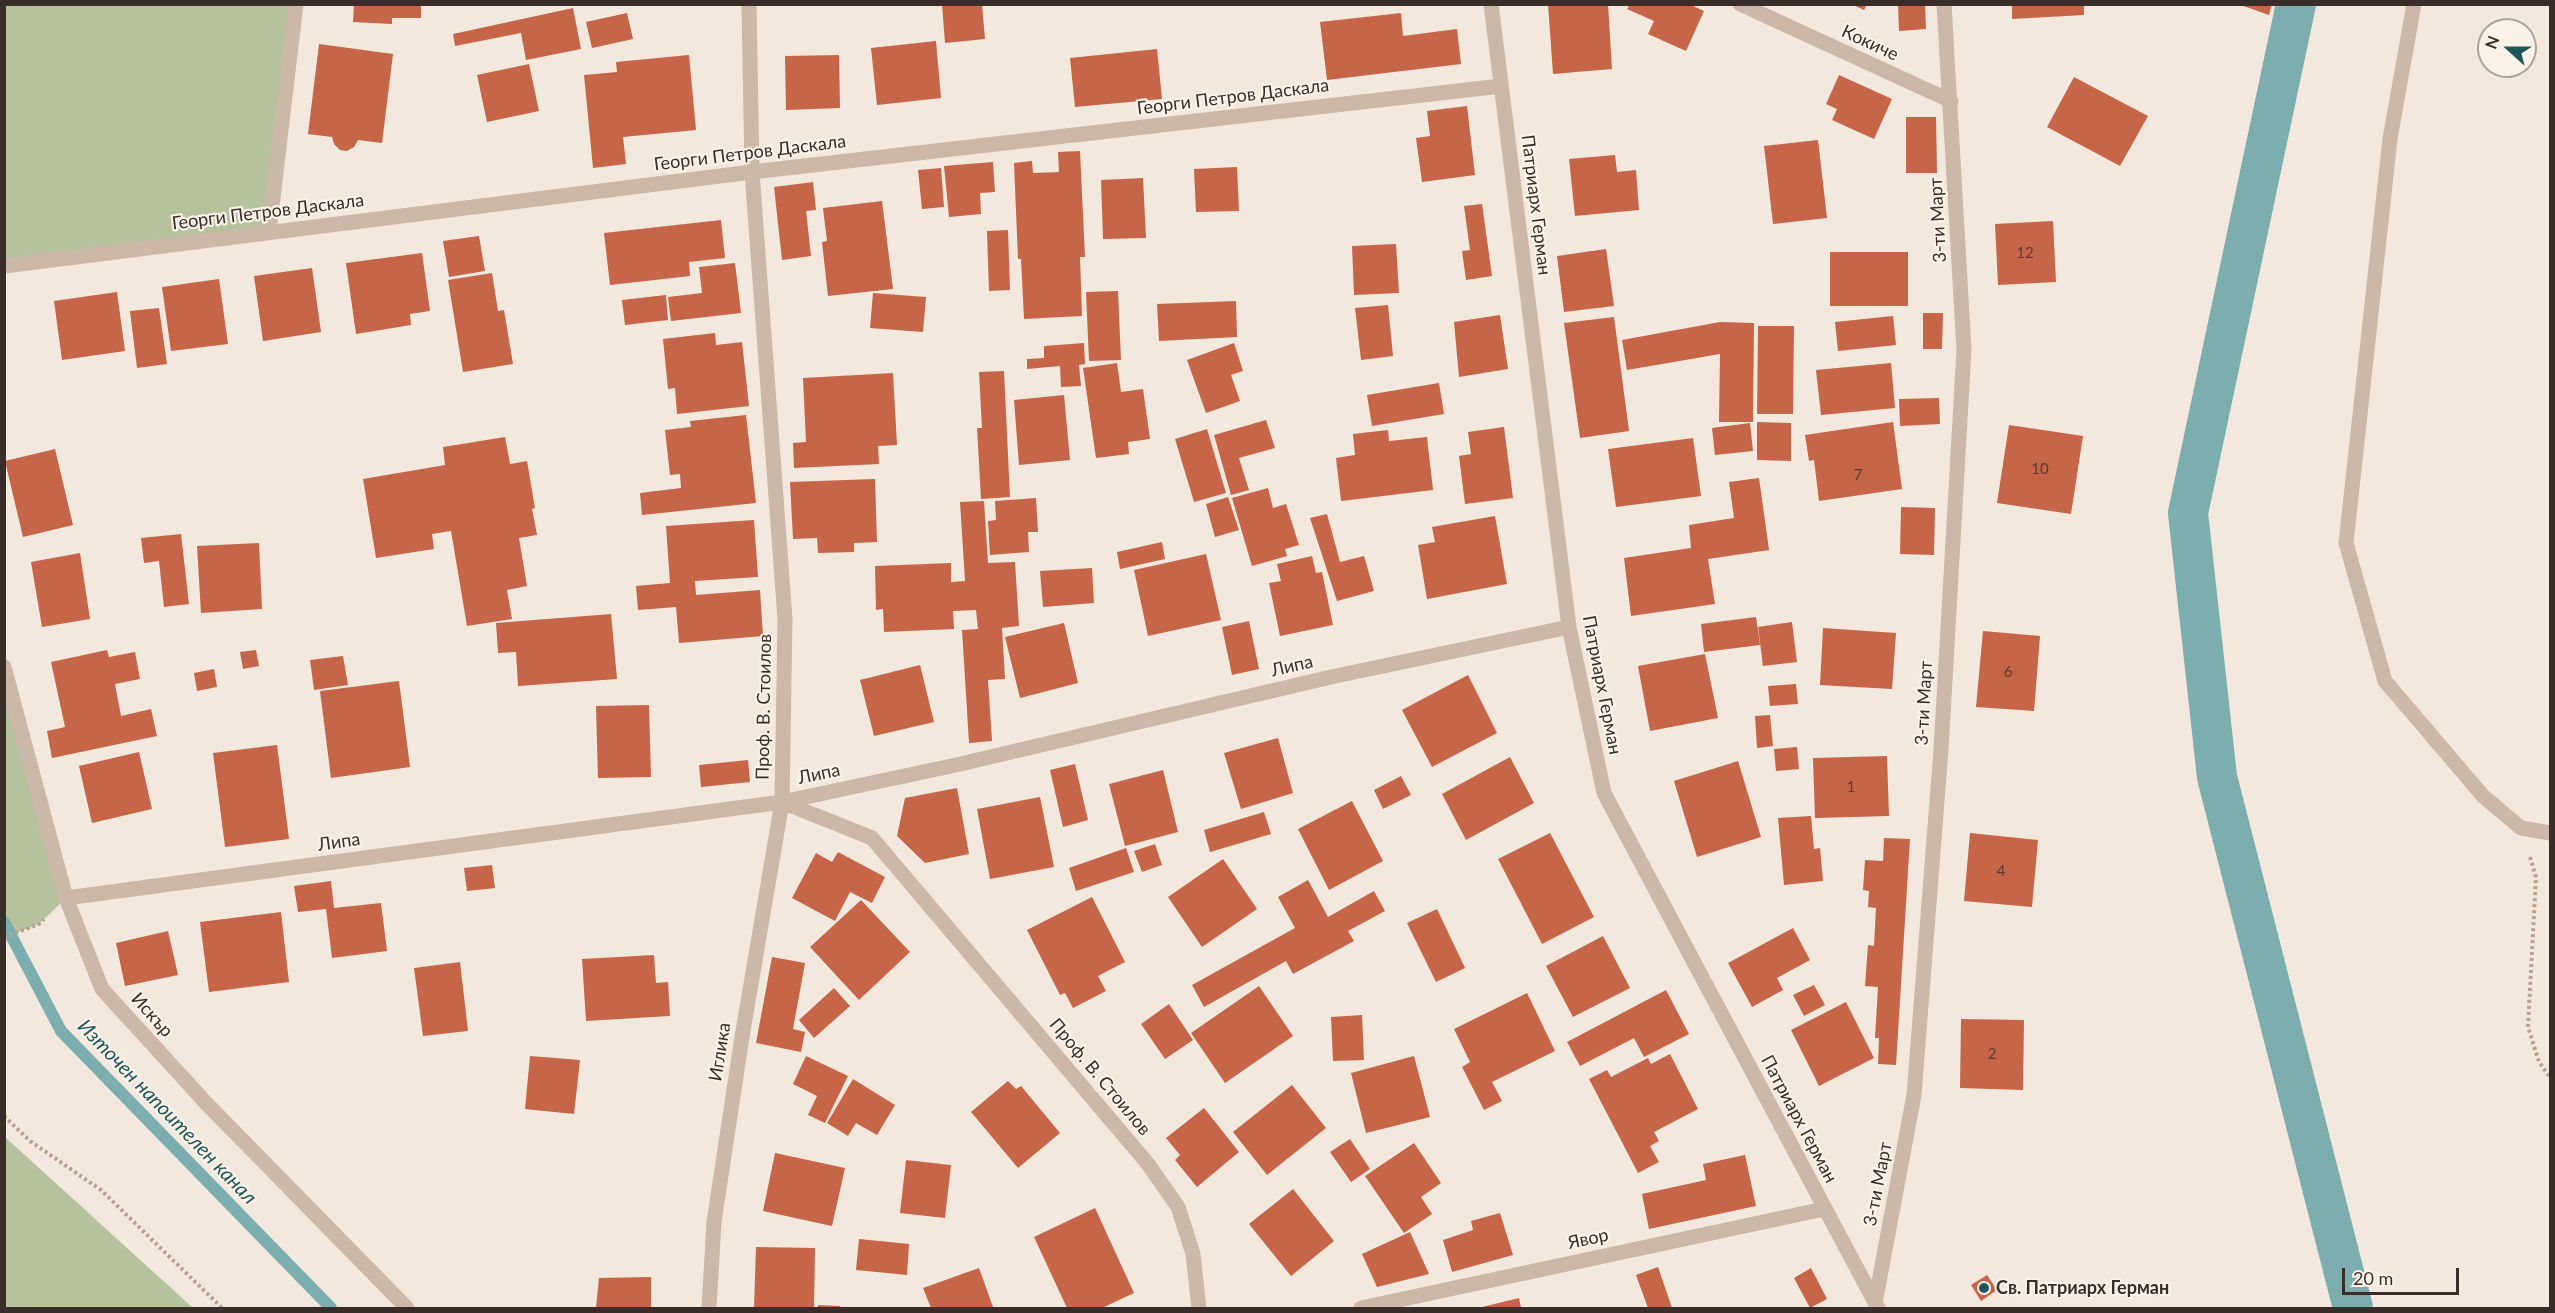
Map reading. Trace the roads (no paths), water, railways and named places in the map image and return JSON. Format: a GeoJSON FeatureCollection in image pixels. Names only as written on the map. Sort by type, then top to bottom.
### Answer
{"type":"FeatureCollection","features":[{"type":"Feature","properties":{"kind":"street"},"geometry":{"type":"LineString","coordinates":[[269,231],[296,4]]}},
{"type":"Feature","properties":{"kind":"street","name":"Проф. В. Стоилов"},"geometry":{"type":"LineString","coordinates":[[749,4],[752,172],[785,619],[782,802],[872,838],[1148,1164],[1178,1207],[1193,1254],[1199,1308]]}},
{"type":"Feature","properties":{"kind":"street","name":"Патриарх Герман"},"geometry":{"type":"LineString","coordinates":[[1491,4],[1569,627],[1604,793],[1824,1209],[1879,1307]]}},
{"type":"Feature","properties":{"kind":"street","name":"Кокиче"},"geometry":{"type":"LineString","coordinates":[[1740,4],[1951,101]]}},
{"type":"Feature","properties":{"kind":"street","name":"3-ти Март"},"geometry":{"type":"LineString","coordinates":[[1879,1307],[1914,1095],[1941,738],[1964,350],[1944,4]]}},
{"type":"Feature","properties":{"kind":"street"},"geometry":{"type":"LineString","coordinates":[[2414,4],[2390,138],[2346,543],[2385,681],[2483,796],[2521,828],[2550,833]]}},
{"type":"Feature","properties":{"kind":"street","name":"Георги Петров Даскала"},"geometry":{"type":"LineString","coordinates":[[4,266],[752,172],[1501,86]]}},
{"type":"Feature","properties":{"kind":"street","name":"Липа"},"geometry":{"type":"LineString","coordinates":[[66,898],[782,802],[956,765],[1331,677],[1569,627]]}},
{"type":"Feature","properties":{"kind":"street","name":"Искър"},"geometry":{"type":"LineString","coordinates":[[4,667],[66,898],[102,989],[206,1103],[407,1308]]}},
{"type":"Feature","properties":{"kind":"street","name":"Иглика"},"geometry":{"type":"LineString","coordinates":[[709,1308],[714,1221],[742,1037],[782,802]]}},
{"type":"Feature","properties":{"kind":"street","name":"Явор"},"geometry":{"type":"LineString","coordinates":[[1361,1308],[1824,1209]]}},
{"type":"Feature","properties":{"kind":"waterway"},"geometry":{"type":"LineString","coordinates":[[2296,4],[2188,513],[2217,777],[2353,1308]]}},
{"type":"Feature","properties":{"kind":"waterway","name":"Източен напоителен канал"},"geometry":{"type":"LineString","coordinates":[[4,922],[61,1031],[331,1308]]}},
{"type":"Feature","properties":{"kind":"place","name":"Св. Патриарх Герман"},"geometry":{"type":"Point","coordinates":[1984,1288]}}]}
